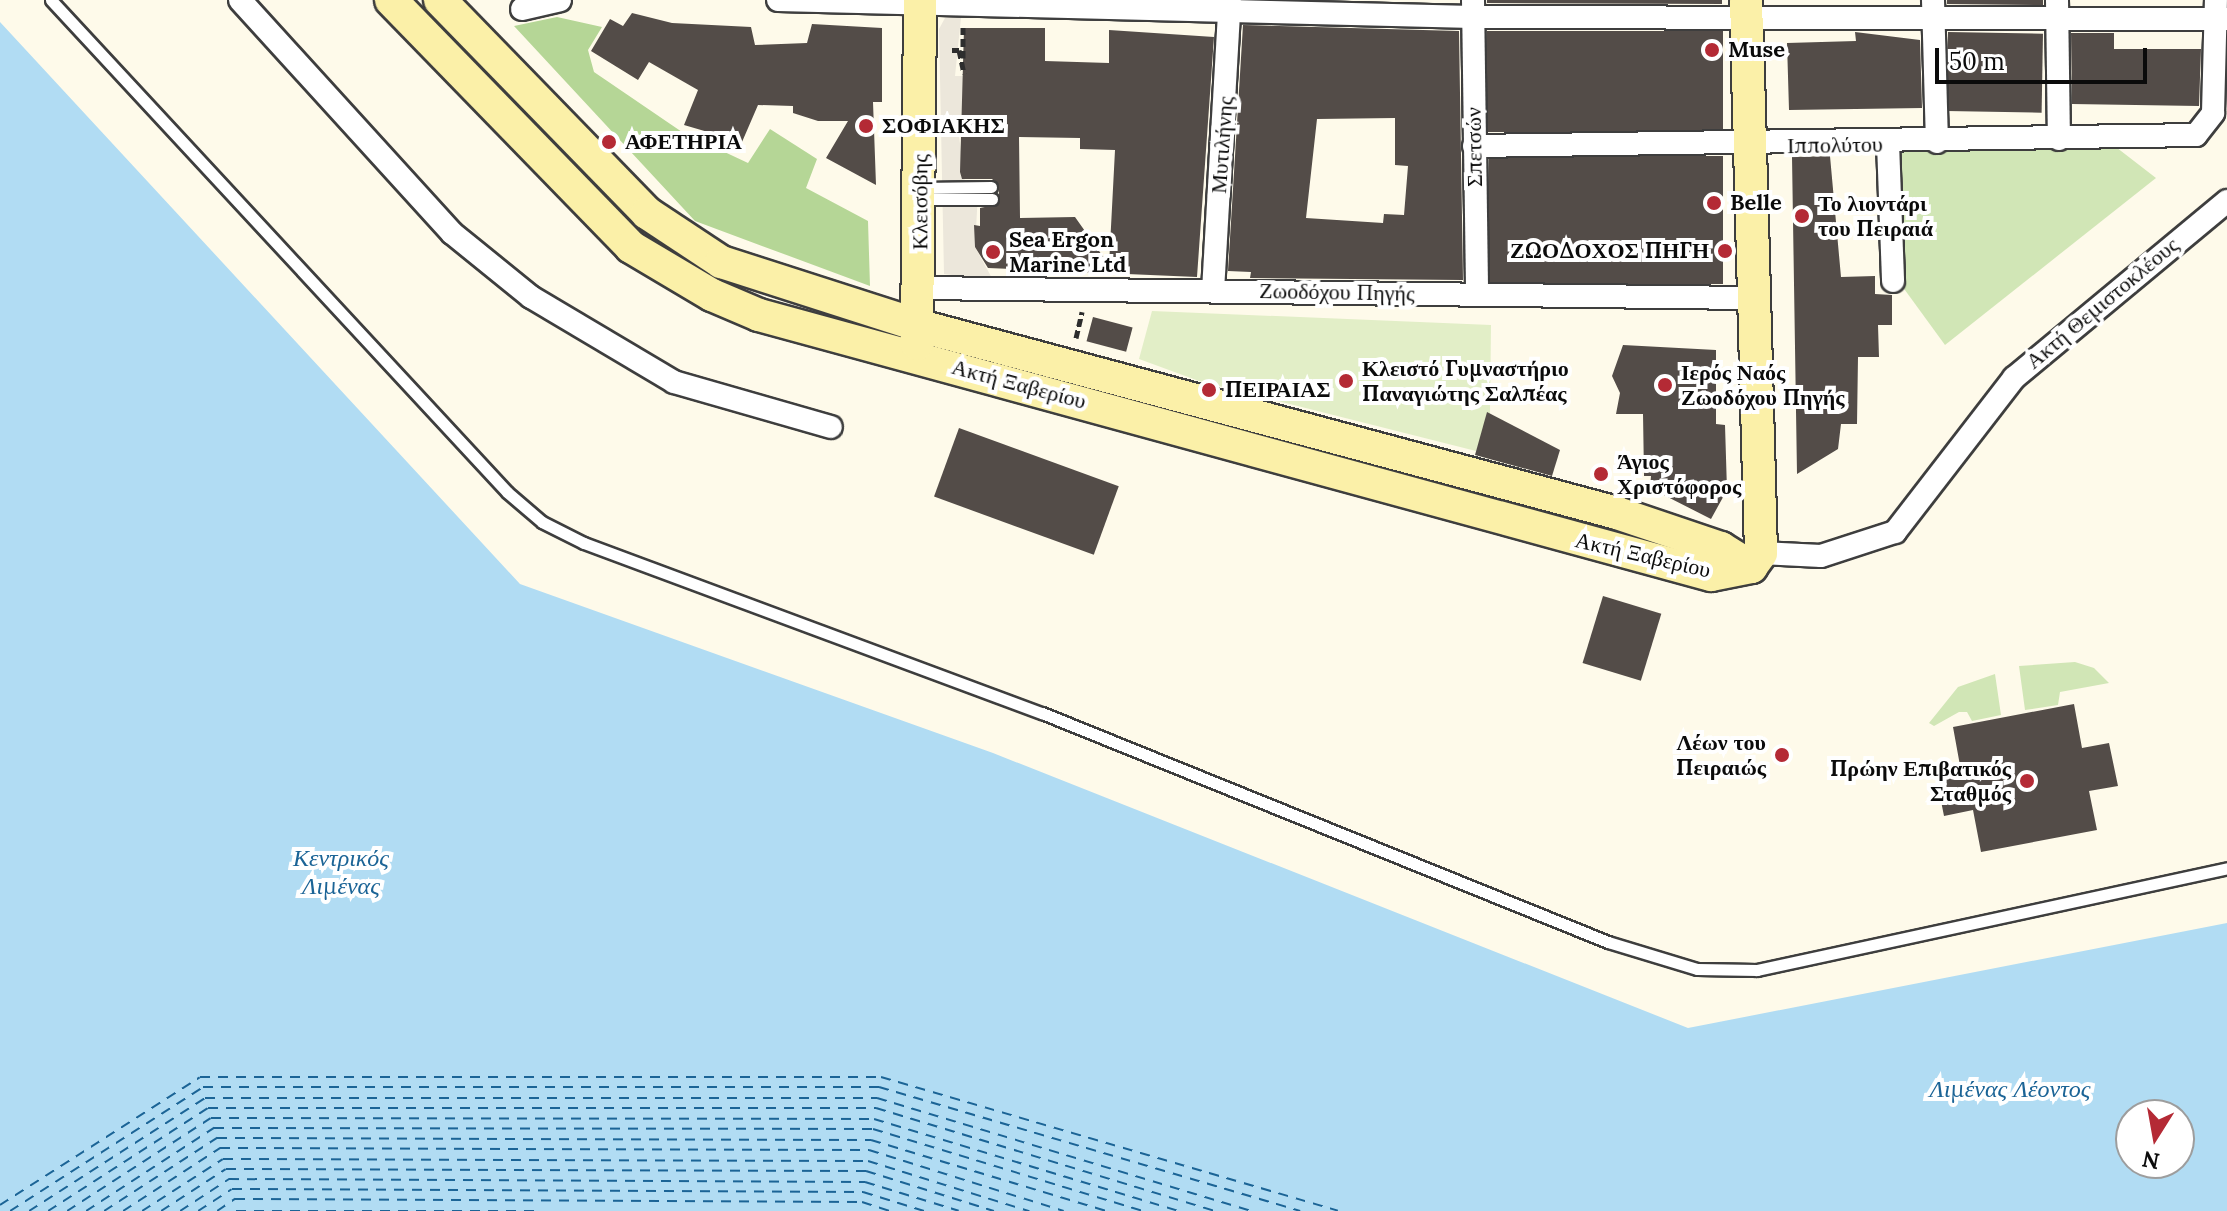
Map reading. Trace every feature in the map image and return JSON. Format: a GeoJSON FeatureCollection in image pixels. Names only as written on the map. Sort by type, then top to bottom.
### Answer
{"type":"FeatureCollection","features":[{"type":"Feature","properties":{"kind":"main road","name":"Ακτή Ξαβερίου"},"geometry":{"type":"LineString","coordinates":[[391,0],[604,222],[655,266],[759,315],[1069,366],[1617,513],[1756,560]]}},
{"type":"Feature","properties":{"kind":"main road","name":"Ακτή Ξαβερίου"},"geometry":{"type":"LineString","coordinates":[[440,0],[620,187],[672,231],[756,277],[918,341],[1673,566],[1711,575],[1756,560]]}},
{"type":"Feature","properties":{"kind":"main road","name":"Κλεισόβης"},"geometry":{"type":"LineString","coordinates":[[918,341],[920,2]]}},
{"type":"Feature","properties":{"kind":"main road"},"geometry":{"type":"LineString","coordinates":[[1746,9],[1754,298],[1756,560]]}},
{"type":"Feature","properties":{"kind":"street"},"geometry":{"type":"LineString","coordinates":[[240,0],[452,233],[541,305],[674,382],[831,427]]}},
{"type":"Feature","properties":{"kind":"street"},"geometry":{"type":"LineString","coordinates":[[522,9],[560,0]]}},
{"type":"Feature","properties":{"kind":"street"},"geometry":{"type":"LineString","coordinates":[[778,0],[1473,8],[2056,9],[2220,13]]}},
{"type":"Feature","properties":{"kind":"street","name":"Μυτιλήνης"},"geometry":{"type":"LineString","coordinates":[[1213,291],[1230,6]]}},
{"type":"Feature","properties":{"kind":"street","name":"Σπετσών"},"geometry":{"type":"LineString","coordinates":[[1473,8],[1477,293]]}},
{"type":"Feature","properties":{"kind":"street"},"geometry":{"type":"LineString","coordinates":[[1933,9],[1937,142]]}},
{"type":"Feature","properties":{"kind":"street"},"geometry":{"type":"LineString","coordinates":[[2056,9],[2059,139]]}},
{"type":"Feature","properties":{"kind":"street","name":"Ιππολύτου"},"geometry":{"type":"LineString","coordinates":[[1474,146],[1749,147],[2196,135],[2213,113],[2220,13]]}},
{"type":"Feature","properties":{"kind":"street"},"geometry":{"type":"LineString","coordinates":[[1888,143],[1893,281]]}},
{"type":"Feature","properties":{"kind":"street","name":"Ακτή Θεμιστοκλέους"},"geometry":{"type":"LineString","coordinates":[[1756,560],[1821,556],[1868,546],[1895,532],[2014,378],[2227,201]]}},
{"type":"Feature","properties":{"kind":"street","name":"Ζωοδόχου Πηγής"},"geometry":{"type":"LineString","coordinates":[[920,288],[1754,298]]}},
{"type":"Feature","properties":{"kind":"lane"},"geometry":{"type":"LineString","coordinates":[[51,0],[507,492],[542,522],[584,543],[1042,713],[1608,942],[1697,969],[1757,970],[2227,868]]}},
{"type":"Feature","properties":{"kind":"lane"},"geometry":{"type":"LineString","coordinates":[[920,193],[991,193]]}},
{"type":"Feature","properties":{"kind":"path"},"geometry":{"type":"LineString","coordinates":[[964,73],[963,25],[974,25]]}},
{"type":"Feature","properties":{"kind":"path"},"geometry":{"type":"LineString","coordinates":[[952,50],[963,58]]}},
{"type":"Feature","properties":{"kind":"path"},"geometry":{"type":"LineString","coordinates":[[1069,366],[1088,289]]}},
{"type":"Feature","properties":{"kind":"green space"},"geometry":{"type":"Polygon","coordinates":[[[557,17],[602,27],[588,50],[594,72],[682,132],[748,163],[770,129],[817,159],[806,188],[868,221],[870,286],[695,221],[514,26],[557,17]]]}},
{"type":"Feature","properties":{"kind":"green space"},"geometry":{"type":"Polygon","coordinates":[[[2112,144],[2156,178],[1945,345],[1902,286],[1897,152],[2112,144]]]}},
{"type":"Feature","properties":{"kind":"green space","name":"Κλειστό Γυμναστήριο Παναγιώτης Σαλπέας"},"geometry":{"type":"Polygon","coordinates":[[[1152,311],[1491,325],[1490,414],[1476,451],[1199,381],[1139,359],[1152,311]]]}},
{"type":"Feature","properties":{"kind":"green space"},"geometry":{"type":"Polygon","coordinates":[[[2075,662],[2094,668],[2109,683],[2060,692],[2058,705],[2025,710],[2019,666],[2075,662]]]}},
{"type":"Feature","properties":{"kind":"green space"},"geometry":{"type":"Polygon","coordinates":[[[1995,674],[2001,715],[1972,721],[1967,712],[1959,712],[1934,726],[1929,723],[1958,687],[1995,674]]]}},
{"type":"Feature","properties":{"kind":"shaded area"},"geometry":{"type":"Polygon","coordinates":[[[945,18],[961,18],[955,76],[965,76],[962,130],[971,135],[959,136],[965,182],[954,182],[955,193],[978,193],[975,247],[993,280],[944,274],[939,29],[945,18]]]}},
{"type":"Feature","properties":{"kind":"water","name":"Κεντρικός Λιμένας"},"geometry":{"type":"Polygon","coordinates":[[[0,22],[520,584],[993,753],[1688,1028],[2227,923],[2227,1211],[0,1211],[0,22]]]}},
{"type":"Feature","properties":{"kind":"building"},"geometry":{"type":"Polygon","coordinates":[[[1487,0],[1722,0],[1722,4],[1487,3],[1487,0]]]}},
{"type":"Feature","properties":{"kind":"building"},"geometry":{"type":"Polygon","coordinates":[[[1947,0],[2043,0],[2043,5],[1947,4],[1947,0]]]}},
{"type":"Feature","properties":{"kind":"building"},"geometry":{"type":"Polygon","coordinates":[[[632,13],[672,23],[751,27],[755,45],[807,43],[812,24],[882,28],[882,102],[873,102],[876,185],[826,158],[848,121],[818,121],[793,113],[793,106],[758,105],[742,142],[684,125],[698,90],[649,62],[638,80],[591,51],[610,19],[623,26],[632,13]]]}},
{"type":"Feature","properties":{"kind":"building"},"geometry":{"type":"Polygon","coordinates":[[[1243,25],[1459,31],[1463,280],[1250,278],[1251,272],[1228,271],[1243,25]],[[1395,118],[1317,119],[1306,218],[1383,223],[1384,214],[1404,215],[1408,166],[1395,165],[1395,118]]]}},
{"type":"Feature","properties":{"kind":"building"},"geometry":{"type":"Polygon","coordinates":[[[964,28],[1045,28],[1045,61],[1109,63],[1109,30],[1214,37],[1197,277],[988,268],[975,247],[974,225],[980,226],[980,208],[999,204],[999,186],[992,179],[962,179],[964,28]],[[1019,137],[1020,218],[1075,217],[1109,265],[1115,150],[1080,149],[1080,138],[1019,137]]]}},
{"type":"Feature","properties":{"kind":"building"},"geometry":{"type":"Polygon","coordinates":[[[1487,31],[1723,31],[1723,132],[1487,132],[1487,31]]]}},
{"type":"Feature","properties":{"kind":"building"},"geometry":{"type":"Polygon","coordinates":[[[1855,32],[1920,40],[1922,108],[1789,110],[1787,43],[1856,41],[1855,32]]]}},
{"type":"Feature","properties":{"kind":"building"},"geometry":{"type":"Polygon","coordinates":[[[1948,32],[2043,34],[2042,113],[1947,111],[1948,32]]]}},
{"type":"Feature","properties":{"kind":"building"},"geometry":{"type":"Polygon","coordinates":[[[2071,33],[2114,33],[2114,49],[2201,49],[2199,106],[2072,104],[2071,33]]]}},
{"type":"Feature","properties":{"kind":"building"},"geometry":{"type":"Polygon","coordinates":[[[1489,156],[1723,156],[1723,284],[1489,284],[1489,156]]]}},
{"type":"Feature","properties":{"kind":"building"},"geometry":{"type":"Polygon","coordinates":[[[1830,156],[1841,277],[1875,276],[1875,294],[1892,295],[1892,325],[1878,325],[1879,357],[1858,357],[1857,424],[1841,424],[1838,449],[1797,474],[1792,157],[1830,156]]]}},
{"type":"Feature","properties":{"kind":"building"},"geometry":{"type":"Polygon","coordinates":[[[1093,317],[1133,328],[1126,352],[1087,341],[1093,317]]]}},
{"type":"Feature","properties":{"kind":"building"},"geometry":{"type":"Polygon","coordinates":[[[1623,345],[1716,350],[1716,424],[1725,425],[1727,490],[1711,519],[1650,488],[1651,476],[1644,476],[1643,414],[1616,414],[1620,393],[1612,376],[1623,345]]]}},
{"type":"Feature","properties":{"kind":"building"},"geometry":{"type":"Polygon","coordinates":[[[1487,412],[1560,450],[1552,476],[1475,455],[1487,412]]]}},
{"type":"Feature","properties":{"kind":"building"},"geometry":{"type":"Polygon","coordinates":[[[959,428],[1119,486],[1094,555],[934,497],[959,428]]]}},
{"type":"Feature","properties":{"kind":"building"},"geometry":{"type":"Polygon","coordinates":[[[1603,596],[1661,614],[1641,681],[1583,663],[1603,596]]]}},
{"type":"Feature","properties":{"kind":"building","name":"Πρώην Επιβατικός Σταθμός"},"geometry":{"type":"Polygon","coordinates":[[[2074,704],[2082,748],[2109,743],[2118,786],[2089,791],[2097,830],[1981,852],[1973,810],[1944,816],[1936,776],[1961,771],[1953,727],[2074,704]]]}},
{"type":"Feature","properties":{"kind":"ferry route"},"geometry":{"type":"LineString","coordinates":[[0,1205],[200,1077],[881,1077],[1338,1211]]}},
{"type":"Feature","properties":{"kind":"ferry route"},"geometry":{"type":"LineString","coordinates":[[10,1211],[203,1087],[879,1087],[1300,1211]]}},
{"type":"Feature","properties":{"kind":"ferry route"},"geometry":{"type":"LineString","coordinates":[[29,1211],[205,1098],[877,1098],[1251,1211]]}},
{"type":"Feature","properties":{"kind":"ferry route"},"geometry":{"type":"LineString","coordinates":[[48,1211],[208,1108],[876,1108],[1215,1211]]}},
{"type":"Feature","properties":{"kind":"ferry route"},"geometry":{"type":"LineString","coordinates":[[67,1211],[211,1118],[874,1119],[1178,1211]]}},
{"type":"Feature","properties":{"kind":"ferry route"},"geometry":{"type":"LineString","coordinates":[[86,1211],[214,1128],[873,1129],[1143,1211]]}},
{"type":"Feature","properties":{"kind":"ferry route"},"geometry":{"type":"LineString","coordinates":[[104,1211],[217,1138],[871,1140],[1106,1211]]}},
{"type":"Feature","properties":{"kind":"ferry route"},"geometry":{"type":"LineString","coordinates":[[123,1211],[220,1148],[869,1150],[1064,1211]]}},
{"type":"Feature","properties":{"kind":"ferry route"},"geometry":{"type":"LineString","coordinates":[[142,1211],[223,1159],[868,1161],[1029,1211]]}},
{"type":"Feature","properties":{"kind":"ferry route"},"geometry":{"type":"LineString","coordinates":[[161,1211],[226,1169],[866,1171],[994,1211]]}},
{"type":"Feature","properties":{"kind":"ferry route"},"geometry":{"type":"LineString","coordinates":[[180,1211],[229,1179],[865,1182],[959,1211]]}},
{"type":"Feature","properties":{"kind":"ferry route"},"geometry":{"type":"LineString","coordinates":[[198,1211],[232,1189],[863,1192],[924,1211]]}},
{"type":"Feature","properties":{"kind":"ferry route"},"geometry":{"type":"LineString","coordinates":[[217,1211],[235,1199],[862,1202],[890,1211]]}},
{"type":"Feature","properties":{"kind":"ferry route"},"geometry":{"type":"LineString","coordinates":[[236,1211],[535,1211]]}},
{"type":"Feature","properties":{"kind":"place","name":"Muse"},"geometry":{"type":"Point","coordinates":[1712,50]}},
{"type":"Feature","properties":{"kind":"place","name":"ΣΟΦΙΑΚΗΣ"},"geometry":{"type":"Point","coordinates":[866,126]}},
{"type":"Feature","properties":{"kind":"place","name":"ΑΦΕΤΗΡΙΑ"},"geometry":{"type":"Point","coordinates":[609,142]}},
{"type":"Feature","properties":{"kind":"place","name":"Belle"},"geometry":{"type":"Point","coordinates":[1714,203]}},
{"type":"Feature","properties":{"kind":"place","name":"Το λιοντάρι του Πειραιά"},"geometry":{"type":"Point","coordinates":[1802,216]}},
{"type":"Feature","properties":{"kind":"place","name":"ΖΩΟΔΟΧΟΣ ΠΗΓΗ"},"geometry":{"type":"Point","coordinates":[1725,251]}},
{"type":"Feature","properties":{"kind":"place","name":"Sea Ergon Marine Ltd"},"geometry":{"type":"Point","coordinates":[993,252]}},
{"type":"Feature","properties":{"kind":"place","name":"Κλειστό Γυμναστήριο Παναγιώτης Σαλπέας"},"geometry":{"type":"Point","coordinates":[1346,381]}},
{"type":"Feature","properties":{"kind":"place","name":"Ιερός Ναός Ζωοδόχου Πηγής"},"geometry":{"type":"Point","coordinates":[1665,385]}},
{"type":"Feature","properties":{"kind":"place","name":"ΠΕΙΡΑΙΑΣ"},"geometry":{"type":"Point","coordinates":[1209,390]}},
{"type":"Feature","properties":{"kind":"place","name":"Άγιος Χριστόφορος"},"geometry":{"type":"Point","coordinates":[1601,474]}},
{"type":"Feature","properties":{"kind":"place","name":"Λέων του Πειραιώς"},"geometry":{"type":"Point","coordinates":[1782,755]}},
{"type":"Feature","properties":{"kind":"place","name":"Πρώην Επιβατικός Σταθμός"},"geometry":{"type":"Point","coordinates":[2027,781]}},
{"type":"Feature","properties":{"kind":"water label","name":"Λιμένας Λέοντος"},"geometry":{"type":"Point","coordinates":[2010,1089]}}]}
